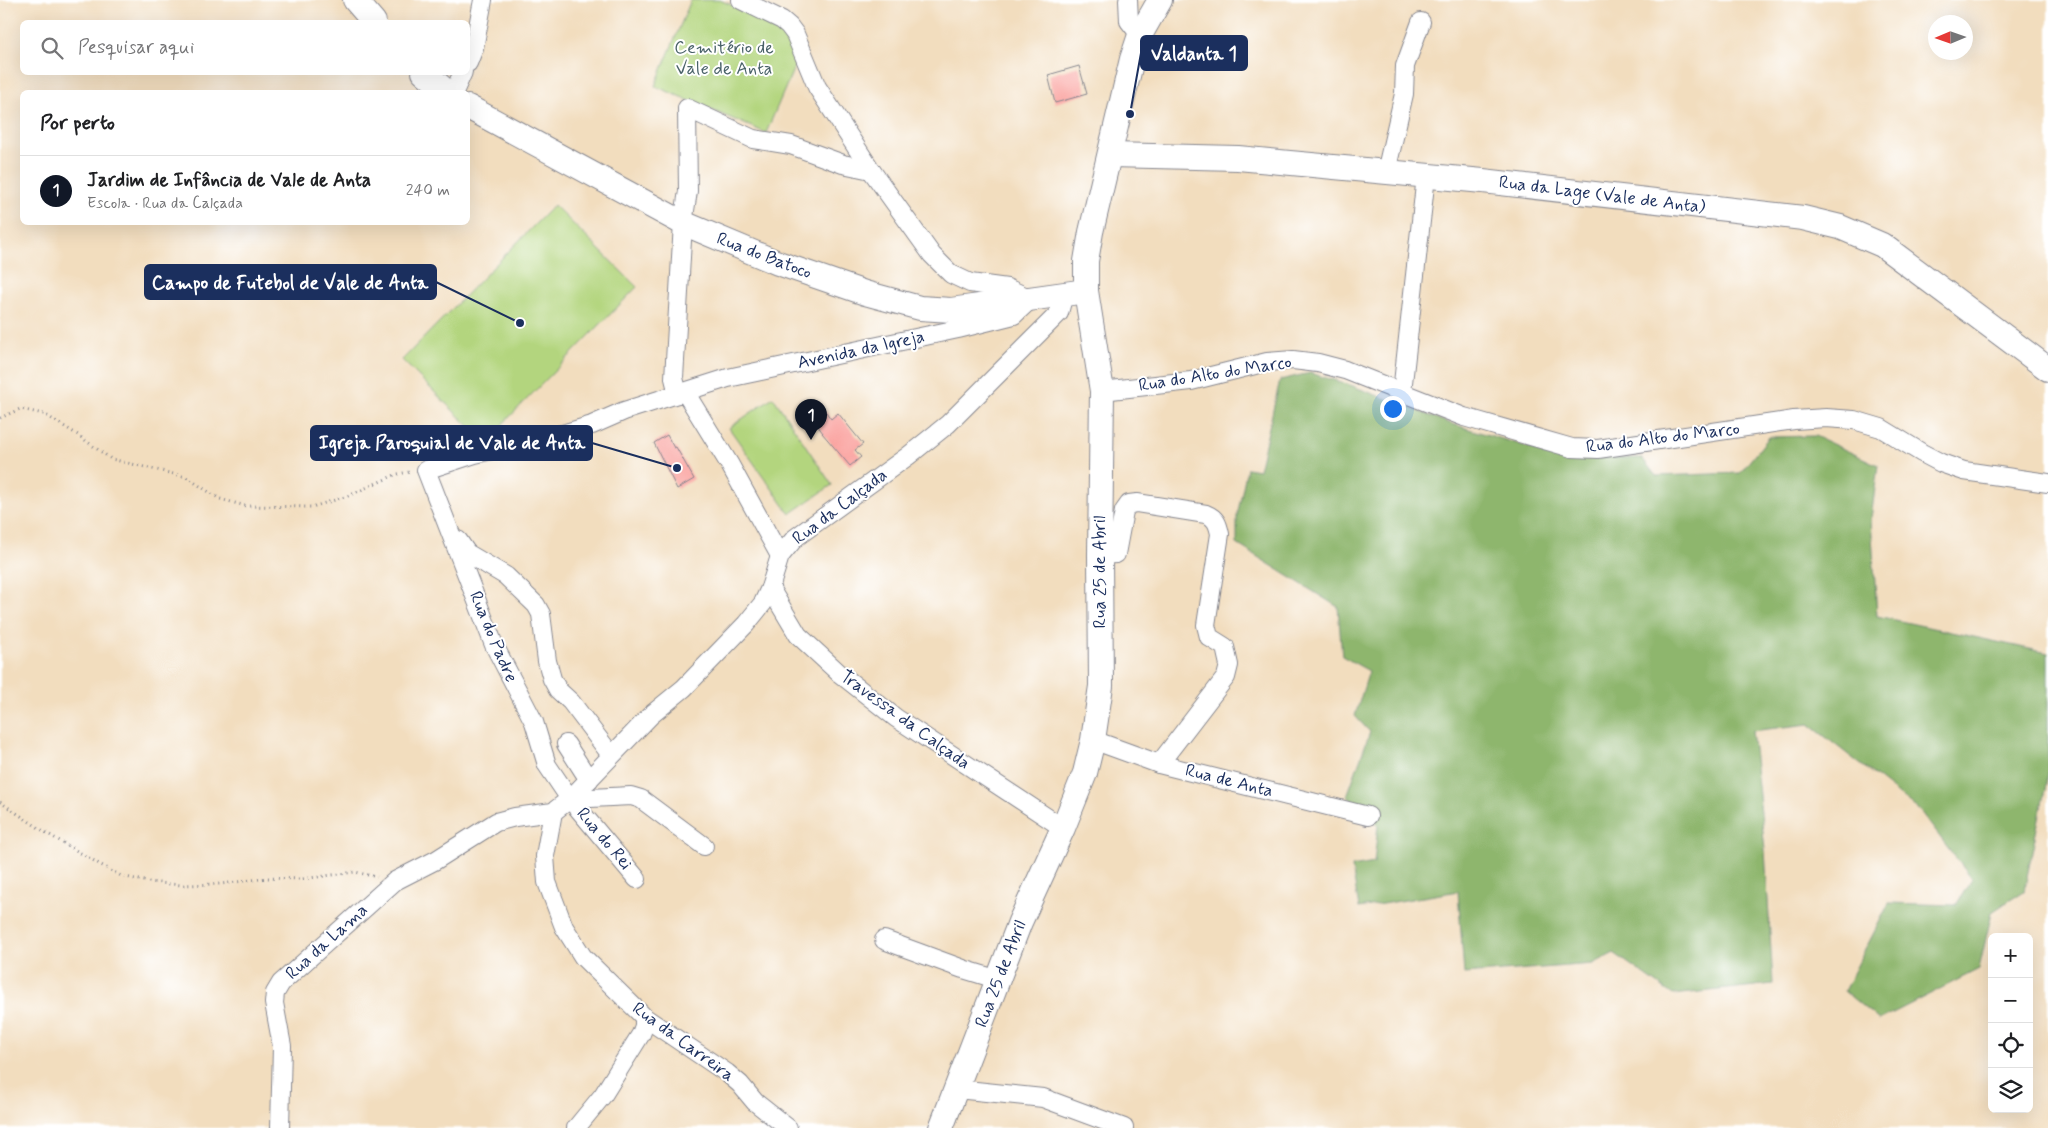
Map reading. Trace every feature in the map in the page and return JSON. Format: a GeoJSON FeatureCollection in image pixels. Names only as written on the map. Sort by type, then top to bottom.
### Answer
{"type":"FeatureCollection","features":[{"type":"Feature","properties":{"kind":"street"},"geometry":{"type":"LineString","coordinates":[[354,0],[372,20]]}},
{"type":"Feature","properties":{"kind":"street"},"geometry":{"type":"LineString","coordinates":[[470,58],[474,48],[483,0]]}},
{"type":"Feature","properties":{"kind":"street"},"geometry":{"type":"LineString","coordinates":[[741,0],[782,20],[790,26],[817,87],[871,170],[932,255],[951,274],[970,283],[1007,288],[1031,298]]}},
{"type":"Feature","properties":{"kind":"street"},"geometry":{"type":"LineString","coordinates":[[1128,0],[1129,21],[1140,35]]}},
{"type":"Feature","properties":{"kind":"street","name":"Rua 25 de Abril"},"geometry":{"type":"LineString","coordinates":[[941,1128],[1020,922],[1063,828],[1085,773],[1093,740],[1101,686],[1102,391],[1075,292],[1086,261],[1091,232],[1132,59],[1140,35],[1160,0]]}},
{"type":"Feature","properties":{"kind":"street"},"geometry":{"type":"LineString","coordinates":[[1386,172],[1404,94],[1405,66],[1421,22]]}},
{"type":"Feature","properties":{"kind":"street"},"geometry":{"type":"LineString","coordinates":[[427,75],[445,90]]}},
{"type":"Feature","properties":{"kind":"street"},"geometry":{"type":"LineString","coordinates":[[455,90],[462,75]]}},
{"type":"Feature","properties":{"kind":"street","name":"Rua do Batoco"},"geometry":{"type":"LineString","coordinates":[[470,108],[683,223],[778,263],[865,293],[920,308],[951,310],[1075,292]]}},
{"type":"Feature","properties":{"kind":"street"},"geometry":{"type":"LineString","coordinates":[[780,556],[730,465],[674,378],[683,223],[688,191],[687,108],[753,139],[791,145],[843,164],[871,170]]}},
{"type":"Feature","properties":{"kind":"street","name":"Rua da Lage (Vale de Anta)"},"geometry":{"type":"LineString","coordinates":[[1110,155],[1238,158],[1426,176],[1803,218],[1840,227],[1882,245],[2048,369]]}},
{"type":"Feature","properties":{"kind":"street"},"geometry":{"type":"LineString","coordinates":[[1402,392],[1426,176]]}},
{"type":"Feature","properties":{"kind":"street","name":"Rua da Calçada"},"geometry":{"type":"LineString","coordinates":[[552,812],[570,799],[651,715],[684,688],[746,624],[763,602],[770,588],[780,556],[794,538],[908,456],[948,424],[1059,313],[1075,292]]}},
{"type":"Feature","properties":{"kind":"street","name":"Avenida da Igreja"},"geometry":{"type":"LineString","coordinates":[[426,470],[475,454],[570,432],[624,411],[728,378],[958,330],[1014,315],[1031,298]]}},
{"type":"Feature","properties":{"kind":"street","name":"Rua do Alto do Marco"},"geometry":{"type":"LineString","coordinates":[[1102,391],[1191,381],[1267,362],[1293,360],[1318,362],[1345,370],[1464,417],[1572,448],[1598,449],[1794,420],[1826,418],[1854,420],[1881,428],[1941,463],[1964,471],[2048,483]]}},
{"type":"Feature","properties":{"kind":"street","name":"Rua do Padre"},"geometry":{"type":"LineString","coordinates":[[426,470],[494,645],[534,722],[547,766],[570,799]]}},
{"type":"Feature","properties":{"kind":"street"},"geometry":{"type":"LineString","coordinates":[[1100,555],[1116,554],[1124,511],[1129,504],[1137,503],[1206,514],[1213,517],[1218,524],[1220,534],[1206,625],[1209,637],[1224,647],[1229,666],[1226,677],[1160,764]]}},
{"type":"Feature","properties":{"kind":"street"},"geometry":{"type":"LineString","coordinates":[[450,535],[461,541],[467,553],[506,576],[536,605],[541,614],[547,661],[552,679],[558,690],[571,702],[611,756]]}},
{"type":"Feature","properties":{"kind":"street","name":"Travessa da Calçada"},"geometry":{"type":"LineString","coordinates":[[770,588],[798,635],[839,674],[896,718],[1063,828]]}},
{"type":"Feature","properties":{"kind":"street","name":"Rua de Anta"},"geometry":{"type":"LineString","coordinates":[[1093,740],[1160,764],[1368,816]]}},
{"type":"Feature","properties":{"kind":"street"},"geometry":{"type":"LineString","coordinates":[[566,744],[588,780]]}},
{"type":"Feature","properties":{"kind":"street"},"geometry":{"type":"LineString","coordinates":[[570,799],[631,796],[641,799],[704,846]]}},
{"type":"Feature","properties":{"kind":"street","name":"Rua do Rei"},"geometry":{"type":"LineString","coordinates":[[570,799],[637,878]]}},
{"type":"Feature","properties":{"kind":"street","name":"Rua da Lama"},"geometry":{"type":"LineString","coordinates":[[280,1128],[282,1046],[275,1013],[275,993],[281,983],[395,881],[436,860],[496,822],[515,817],[552,812]]}},
{"type":"Feature","properties":{"kind":"street","name":"Rua da Carreira"},"geometry":{"type":"LineString","coordinates":[[552,812],[545,856],[548,882],[564,927],[583,957],[644,1017],[727,1073],[740,1084],[755,1102],[788,1128]]}},
{"type":"Feature","properties":{"kind":"street"},"geometry":{"type":"LineString","coordinates":[[884,940],[999,980]]}},
{"type":"Feature","properties":{"kind":"street"},"geometry":{"type":"LineString","coordinates":[[576,1128],[603,1095],[641,1034],[644,1026],[644,1017]]}},
{"type":"Feature","properties":{"kind":"street"},"geometry":{"type":"LineString","coordinates":[[957,1089],[1043,1098],[1124,1128]]}},
{"type":"Feature","properties":{"kind":"path"},"geometry":{"type":"LineString","coordinates":[[0,418],[20,409],[44,414],[78,435],[111,460],[186,477],[220,499],[246,506],[312,507],[348,496],[397,474],[426,470]]}},
{"type":"Feature","properties":{"kind":"path"},"geometry":{"type":"LineString","coordinates":[[0,802],[48,834],[102,866],[121,876],[149,882],[181,885],[221,884],[267,878],[302,879],[355,872],[395,881]]}},
{"type":"Feature","properties":{"kind":"green space","name":"Cemitério de Vale de Anta"},"geometry":{"type":"Polygon","coordinates":[[[691,0],[720,0],[764,19],[782,29],[792,44],[796,63],[766,133],[655,86],[691,0]]]}},
{"type":"Feature","properties":{"kind":"green space"},"geometry":{"type":"Polygon","coordinates":[[[554,205],[637,287],[485,442],[402,360],[554,205]]]}},
{"type":"Feature","properties":{"kind":"green space"},"geometry":{"type":"Polygon","coordinates":[[[1310,373],[1350,385],[1449,423],[1565,458],[1642,458],[1656,476],[1740,473],[1769,437],[1815,436],[1878,465],[1871,519],[1877,616],[2048,653],[2048,775],[2024,891],[1992,912],[1979,969],[1879,1020],[1844,991],[1889,903],[1956,905],[1972,879],[1920,811],[1809,724],[1752,731],[1765,850],[1773,984],[1673,995],[1614,953],[1593,964],[1464,974],[1458,891],[1359,908],[1352,867],[1374,863],[1378,825],[1347,796],[1370,732],[1355,716],[1369,671],[1342,656],[1338,607],[1237,544],[1237,516],[1247,468],[1259,470],[1280,380],[1310,373]]]}},
{"type":"Feature","properties":{"kind":"green space"},"geometry":{"type":"Polygon","coordinates":[[[773,397],[832,485],[790,514],[729,428],[773,397]]]}},
{"type":"Feature","properties":{"kind":"building"},"geometry":{"type":"Polygon","coordinates":[[[1079,66],[1087,94],[1055,103],[1048,75],[1079,66]]]}},
{"type":"Feature","properties":{"kind":"building"},"geometry":{"type":"Polygon","coordinates":[[[826,412],[831,419],[838,413],[863,444],[855,450],[861,457],[850,466],[814,421],[826,412]]]}},
{"type":"Feature","properties":{"kind":"building"},"geometry":{"type":"Polygon","coordinates":[[[667,435],[694,479],[677,489],[654,443],[667,435]]]}},
{"type":"Feature","properties":{"kind":"place","name":"Valdanta 1"},"geometry":{"type":"Point","coordinates":[1130,114]}},
{"type":"Feature","properties":{"kind":"place","name":"Campo de Futebol de Vale de Anta"},"geometry":{"type":"Point","coordinates":[520,323]}},
{"type":"Feature","properties":{"kind":"place","name":"Jardim de Infância de Vale de Anta"},"geometry":{"type":"Point","coordinates":[811,440]}},
{"type":"Feature","properties":{"kind":"place","name":"Igreja Paroquial de Vale de Anta"},"geometry":{"type":"Point","coordinates":[677,468]}}]}
